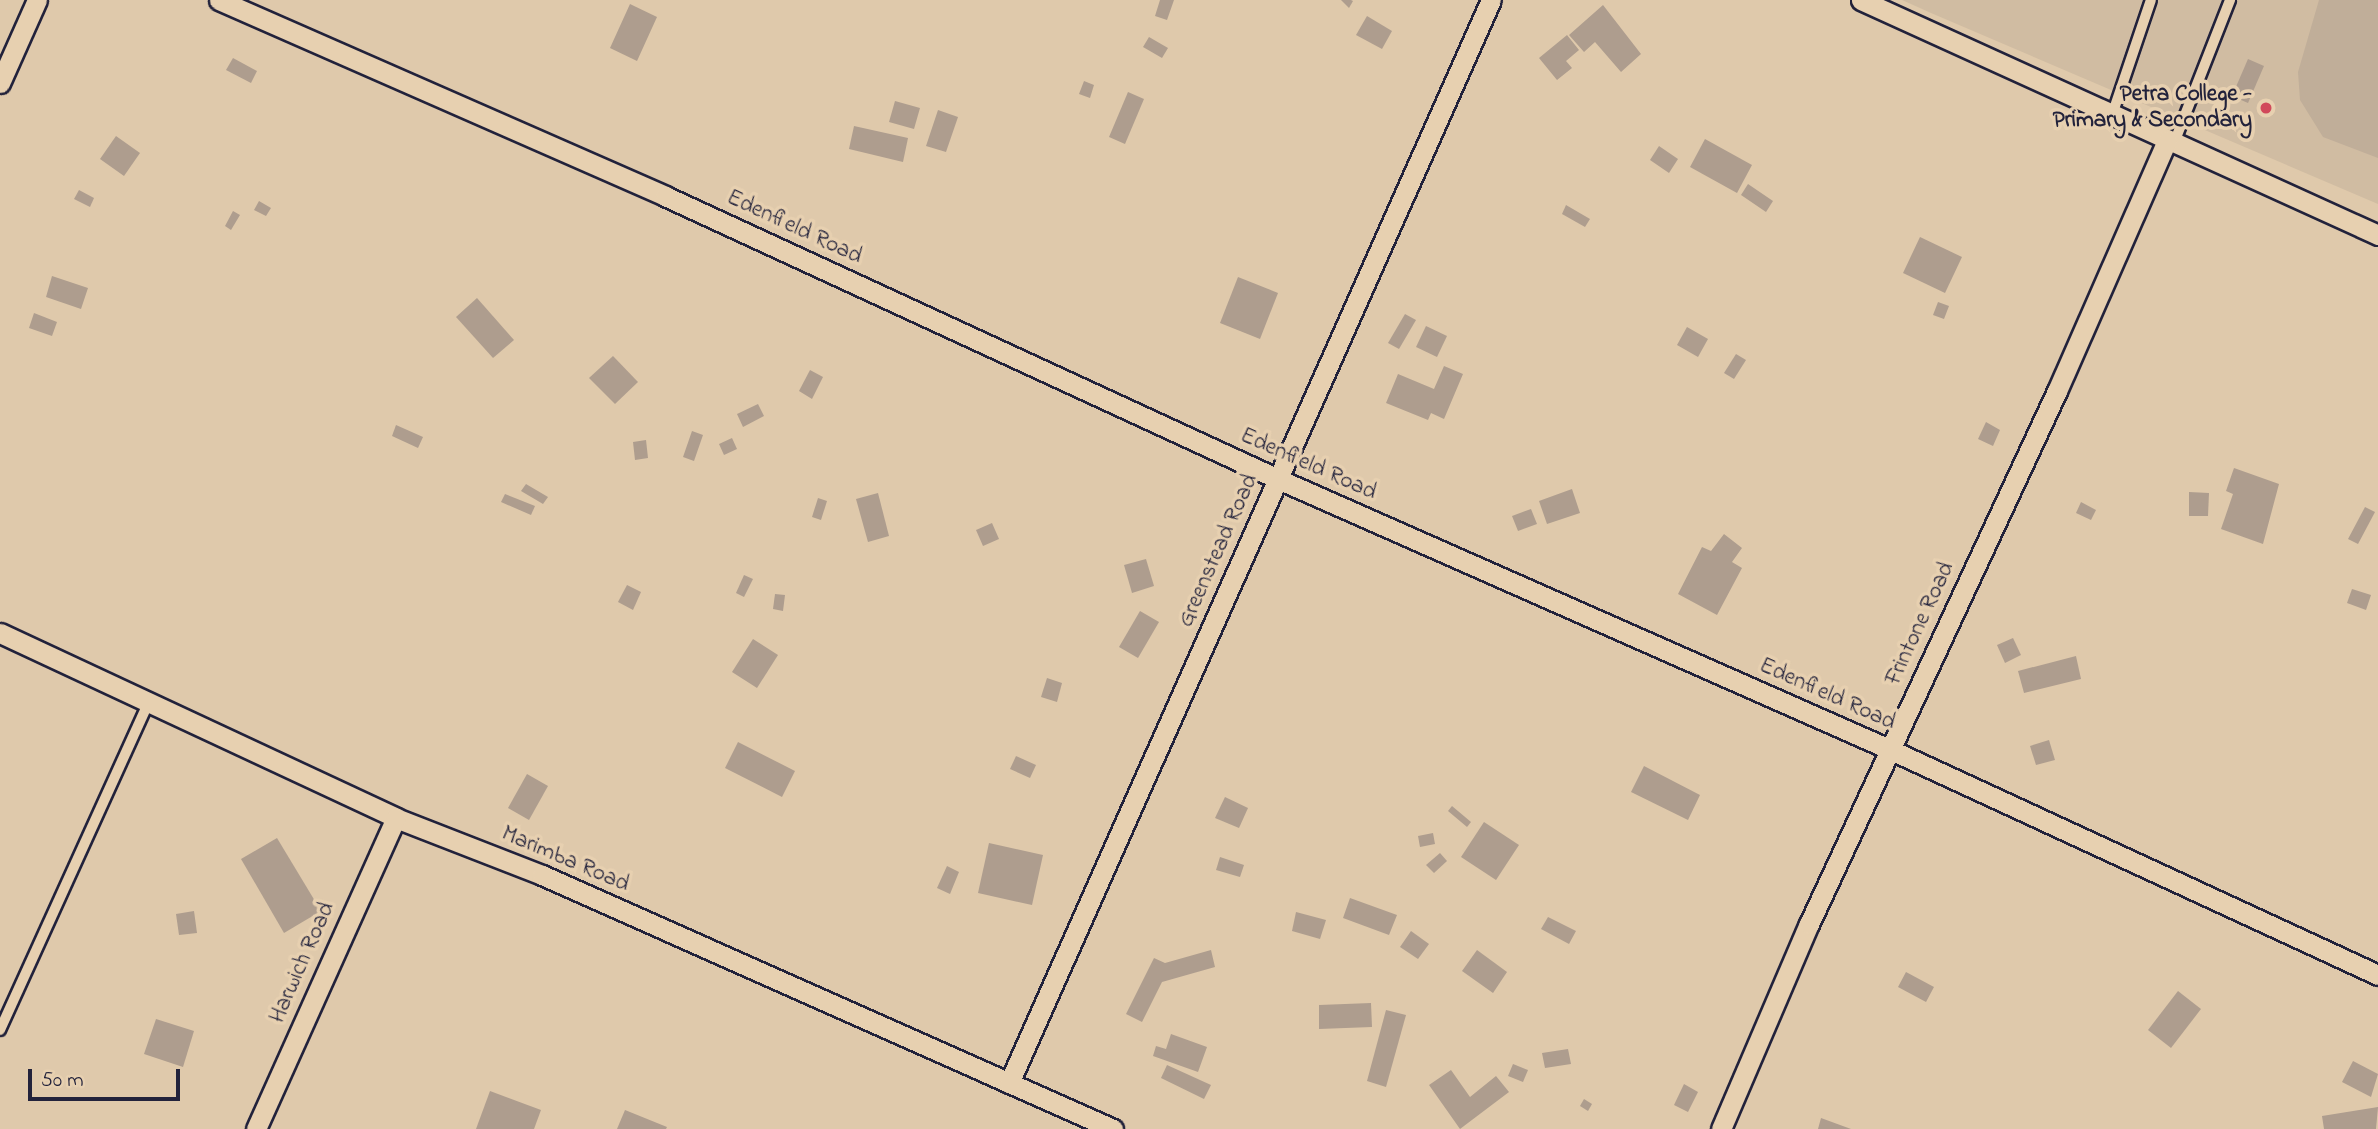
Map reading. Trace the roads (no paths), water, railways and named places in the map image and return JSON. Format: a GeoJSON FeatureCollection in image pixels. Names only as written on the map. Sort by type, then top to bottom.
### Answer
{"type":"FeatureCollection","features":[{"type":"Feature","properties":{"kind":"street"},"geometry":{"type":"LineString","coordinates":[[0,83],[37,0]]}},
{"type":"Feature","properties":{"kind":"street","name":"Edenfield Road"},"geometry":{"type":"LineString","coordinates":[[219,0],[665,196],[1278,479],[1889,749],[2378,975]]}},
{"type":"Feature","properties":{"kind":"street","name":"Greenstead Road"},"geometry":{"type":"LineString","coordinates":[[1009,1083],[1491,0]]}},
{"type":"Feature","properties":{"kind":"street"},"geometry":{"type":"LineString","coordinates":[[1861,0],[2378,234]]}},
{"type":"Feature","properties":{"kind":"street","name":"Frintone Road"},"geometry":{"type":"LineString","coordinates":[[1721,1129],[1889,749],[2057,391],[2170,141]]}},
{"type":"Feature","properties":{"kind":"street","name":"Marimba Road"},"geometry":{"type":"LineString","coordinates":[[0,633],[149,700],[396,818],[542,875],[1113,1129]]}},
{"type":"Feature","properties":{"kind":"street","name":"Harwich Road"},"geometry":{"type":"LineString","coordinates":[[256,1129],[396,818]]}},
{"type":"Feature","properties":{"kind":"lane"},"geometry":{"type":"LineString","coordinates":[[2112,115],[2151,0]]}},
{"type":"Feature","properties":{"kind":"lane"},"geometry":{"type":"LineString","coordinates":[[2170,141],[2230,0]]}},
{"type":"Feature","properties":{"kind":"lane"},"geometry":{"type":"LineString","coordinates":[[0,1030],[149,700]]}},
{"type":"Feature","properties":{"kind":"place","name":"Petra College - Primary & Secondary"},"geometry":{"type":"Point","coordinates":[2266,108]}}]}
